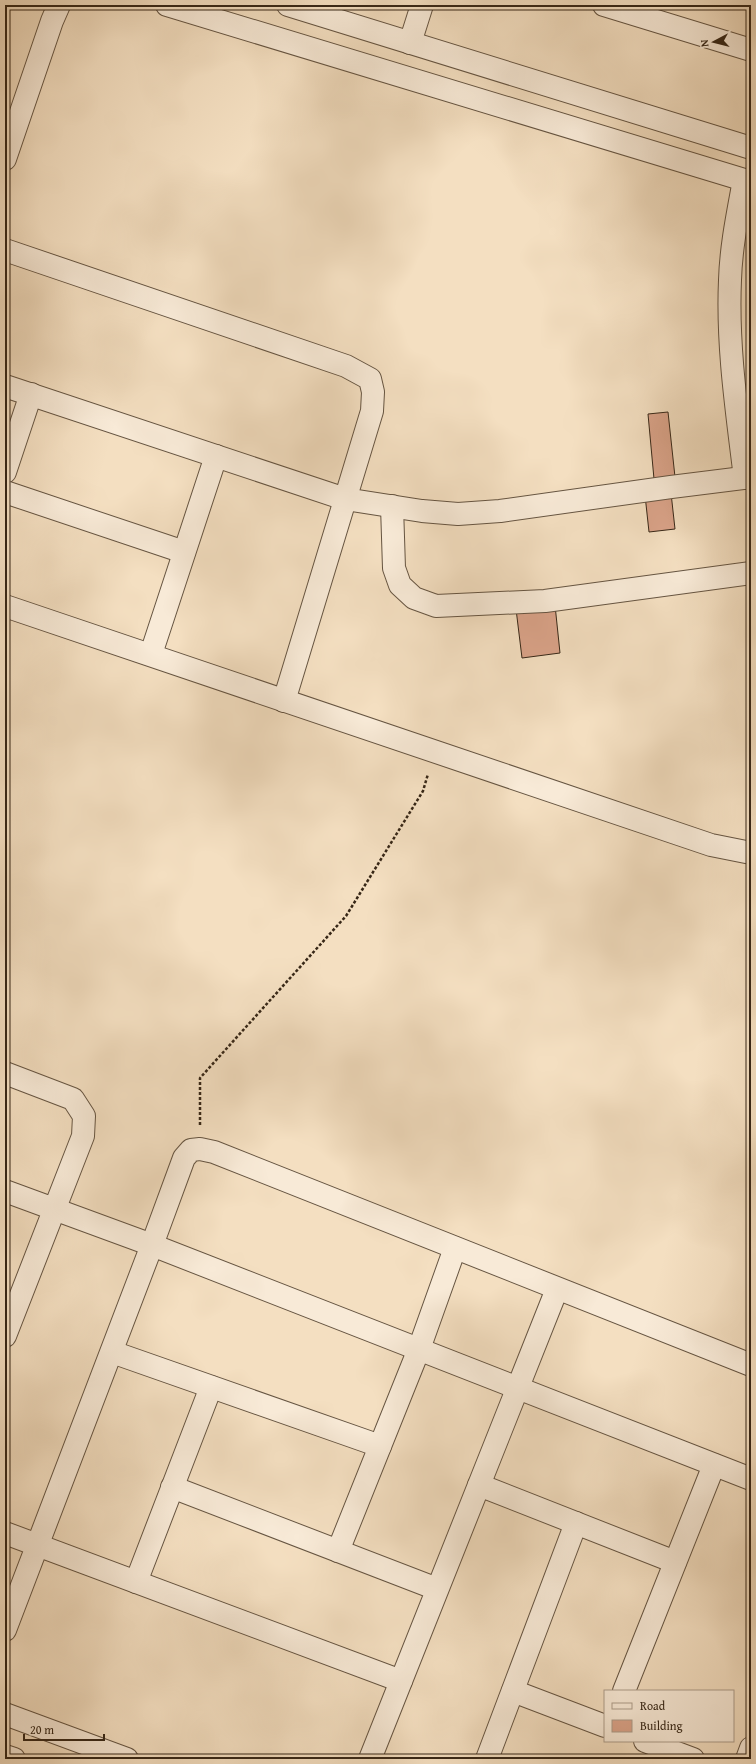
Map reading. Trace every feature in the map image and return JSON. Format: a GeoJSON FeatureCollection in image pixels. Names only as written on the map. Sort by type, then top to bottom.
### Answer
{"type":"FeatureCollection","features":[{"type":"Feature","properties":{"kind":"street"},"geometry":{"type":"LineString","coordinates":[[5,159],[50,27],[59,5]]}},
{"type":"Feature","properties":{"kind":"street"},"geometry":{"type":"LineString","coordinates":[[5,386],[345,499],[422,511],[458,514],[500,511],[748,477],[733,384],[730,279],[734,234],[748,181],[167,5]]}},
{"type":"Feature","properties":{"kind":"street"},"geometry":{"type":"LineString","coordinates":[[288,5],[751,148]]}},
{"type":"Feature","properties":{"kind":"street"},"geometry":{"type":"LineString","coordinates":[[410,43],[422,5]]}},
{"type":"Feature","properties":{"kind":"street"},"geometry":{"type":"LineString","coordinates":[[604,5],[751,50]]}},
{"type":"Feature","properties":{"kind":"street"},"geometry":{"type":"LineString","coordinates":[[5,250],[346,366],[370,379],[373,392],[372,411],[284,701]]}},
{"type":"Feature","properties":{"kind":"street"},"geometry":{"type":"LineString","coordinates":[[5,472],[31,394]]}},
{"type":"Feature","properties":{"kind":"street"},"geometry":{"type":"LineString","coordinates":[[151,654],[216,456]]}},
{"type":"Feature","properties":{"kind":"street"},"geometry":{"type":"LineString","coordinates":[[5,492],[184,552]]}},
{"type":"Feature","properties":{"kind":"street"},"geometry":{"type":"LineString","coordinates":[[392,506],[394,568],[400,585],[414,598],[436,606],[545,601],[751,573]]}},
{"type":"Feature","properties":{"kind":"street"},"geometry":{"type":"LineString","coordinates":[[5,606],[151,654],[284,701],[434,750],[711,845],[751,853]]}},
{"type":"Feature","properties":{"kind":"street"},"geometry":{"type":"LineString","coordinates":[[5,1073],[73,1099],[84,1116],[83,1136],[53,1209],[5,1336]]}},
{"type":"Feature","properties":{"kind":"street"},"geometry":{"type":"LineString","coordinates":[[5,1630],[112,1352],[184,1158],[191,1150],[200,1149],[214,1152],[751,1365]]}},
{"type":"Feature","properties":{"kind":"street"},"geometry":{"type":"LineString","coordinates":[[5,1191],[152,1245],[751,1479]]}},
{"type":"Feature","properties":{"kind":"street"},"geometry":{"type":"LineString","coordinates":[[338,1551],[418,1348],[455,1248]]}},
{"type":"Feature","properties":{"kind":"street"},"geometry":{"type":"LineString","coordinates":[[370,1759],[557,1289]]}},
{"type":"Feature","properties":{"kind":"street"},"geometry":{"type":"LineString","coordinates":[[112,1352],[380,1446]]}},
{"type":"Feature","properties":{"kind":"street"},"geometry":{"type":"LineString","coordinates":[[136,1582],[211,1387]]}},
{"type":"Feature","properties":{"kind":"street"},"geometry":{"type":"LineString","coordinates":[[624,1690],[714,1465]]}},
{"type":"Feature","properties":{"kind":"street"},"geometry":{"type":"LineString","coordinates":[[479,1485],[675,1562]]}},
{"type":"Feature","properties":{"kind":"street"},"geometry":{"type":"LineString","coordinates":[[172,1487],[437,1589]]}},
{"type":"Feature","properties":{"kind":"street"},"geometry":{"type":"LineString","coordinates":[[487,1759],[576,1523]]}},
{"type":"Feature","properties":{"kind":"street"},"geometry":{"type":"LineString","coordinates":[[5,1533],[401,1681]]}},
{"type":"Feature","properties":{"kind":"street"},"geometry":{"type":"LineString","coordinates":[[513,1690],[604,1726]]}},
{"type":"Feature","properties":{"kind":"street"},"geometry":{"type":"LineString","coordinates":[[5,1714],[127,1759]]}},
{"type":"Feature","properties":{"kind":"street"},"geometry":{"type":"LineString","coordinates":[[648,1742],[692,1759]]}},
{"type":"Feature","properties":{"kind":"street"},"geometry":{"type":"LineString","coordinates":[[747,1759],[751,1748]]}},
{"type":"Feature","properties":{"kind":"street"},"geometry":{"type":"LineString","coordinates":[[5,1756],[14,1759]]}},
{"type":"Feature","properties":{"kind":"path"},"geometry":{"type":"LineString","coordinates":[[200,1149],[200,1078],[346,916],[423,791],[434,750]]}},
{"type":"Feature","properties":{"kind":"building"},"geometry":{"type":"Polygon","coordinates":[[[668,412],[675,477],[654,479],[648,414],[668,412]]]}},
{"type":"Feature","properties":{"kind":"building"},"geometry":{"type":"Polygon","coordinates":[[[671,493],[675,529],[649,532],[645,495],[671,493]]]}},
{"type":"Feature","properties":{"kind":"building"},"geometry":{"type":"Polygon","coordinates":[[[555,605],[560,653],[522,658],[516,609],[555,605]]]}}]}
